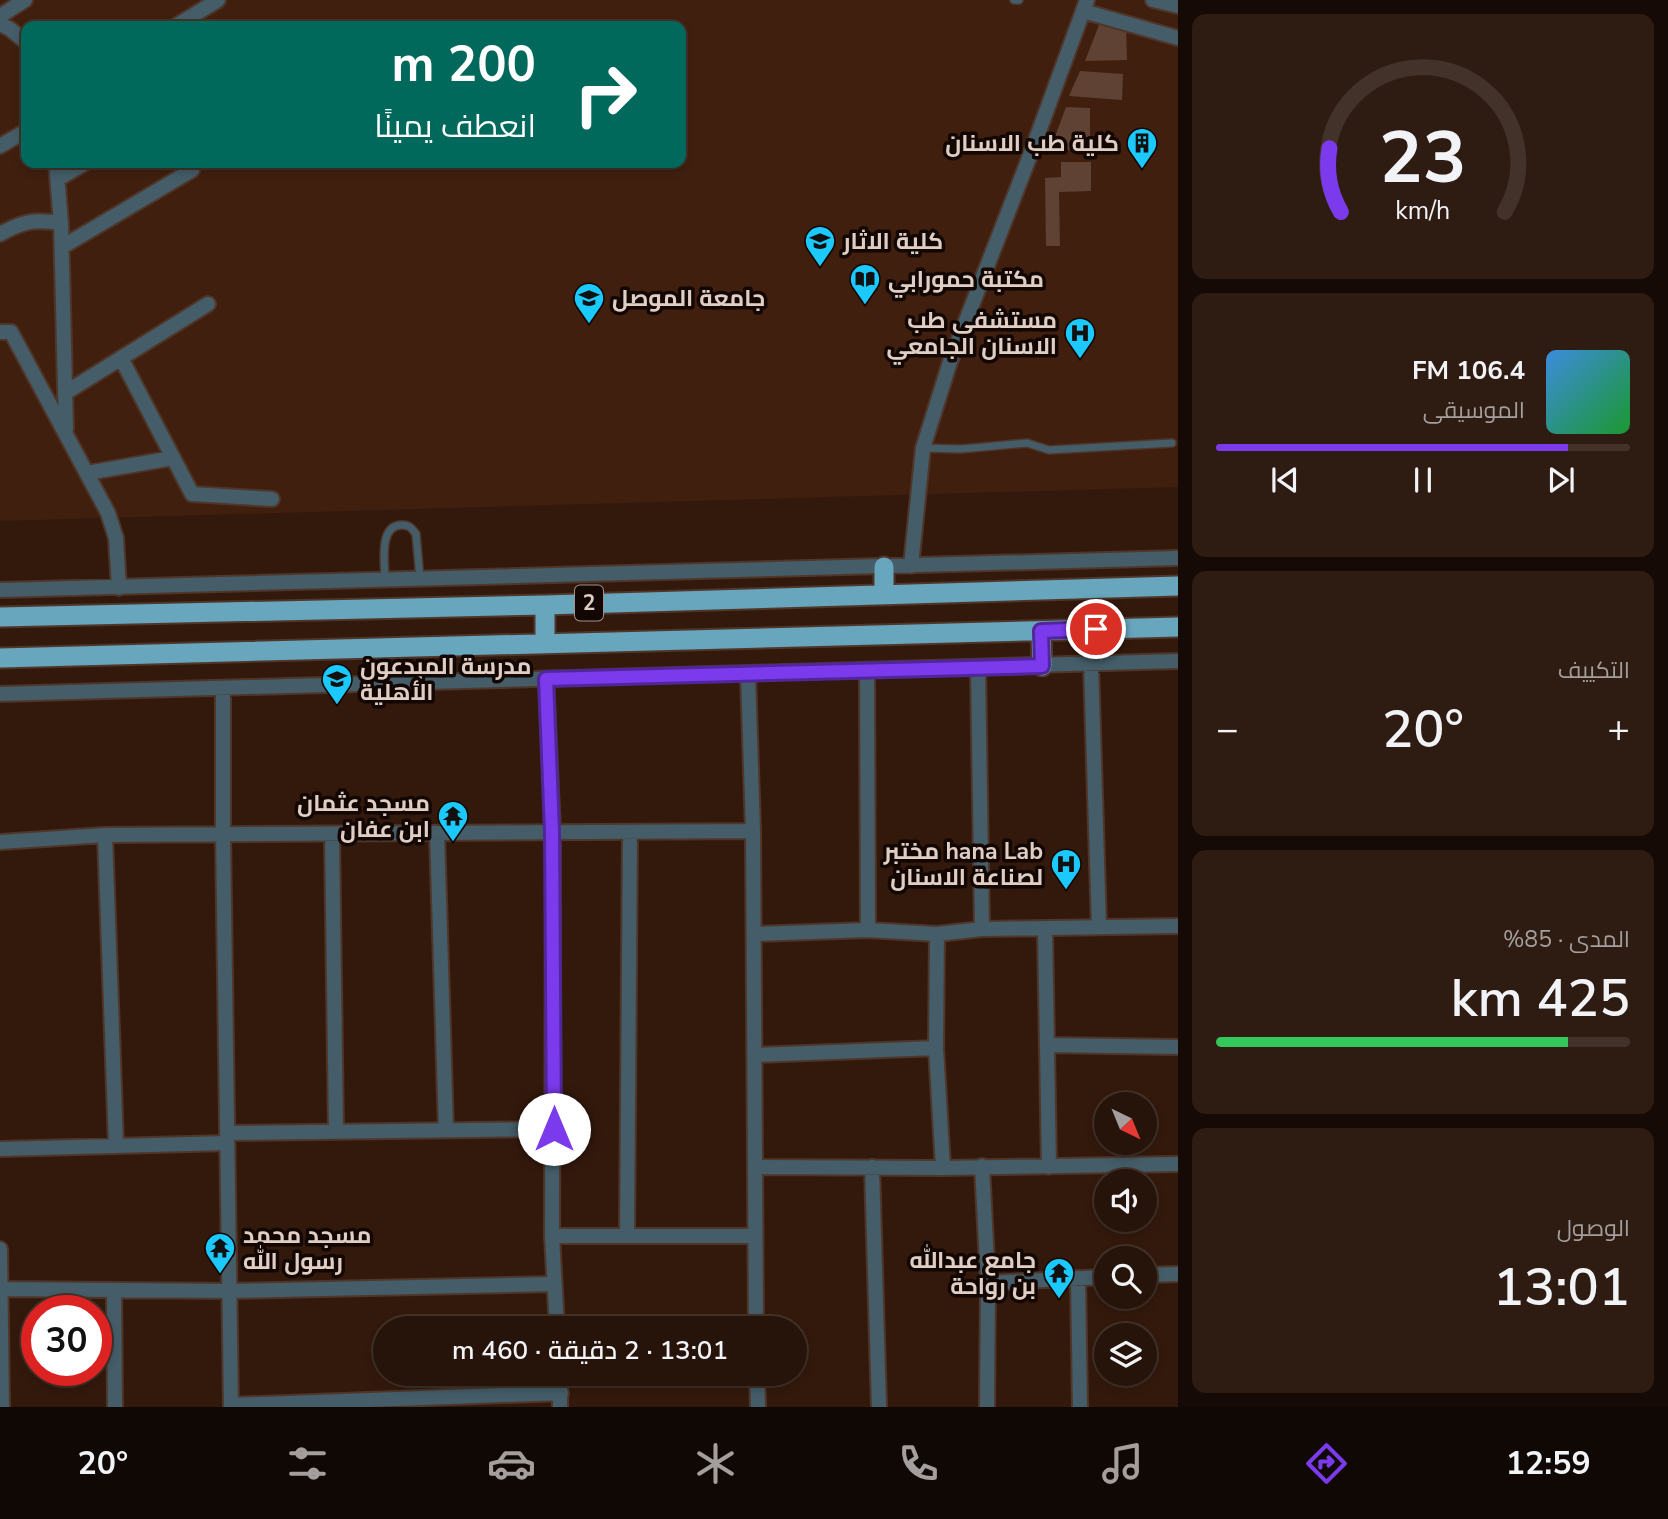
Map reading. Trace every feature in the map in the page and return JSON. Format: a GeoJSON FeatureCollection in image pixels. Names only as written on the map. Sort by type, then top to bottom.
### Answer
{"type":"FeatureCollection","features":[{"type":"Feature","properties":{"kind":"highway"},"geometry":{"type":"LineString","coordinates":[[884,567],[884,594]]}},
{"type":"Feature","properties":{"kind":"highway","name":"2"},"geometry":{"type":"LineString","coordinates":[[0,617],[545,605],[1178,586]]}},
{"type":"Feature","properties":{"kind":"highway"},"geometry":{"type":"LineString","coordinates":[[545,605],[545,643]]}},
{"type":"Feature","properties":{"kind":"highway","name":"2"},"geometry":{"type":"LineString","coordinates":[[0,658],[1178,627]]}},
{"type":"Feature","properties":{"kind":"highway"},"geometry":{"type":"LineString","coordinates":[[1041,631],[1042,666]]}},
{"type":"Feature","properties":{"kind":"street"},"geometry":{"type":"LineString","coordinates":[[0,16],[25,0]]}},
{"type":"Feature","properties":{"kind":"street"},"geometry":{"type":"LineString","coordinates":[[184,21],[218,0]]}},
{"type":"Feature","properties":{"kind":"street"},"geometry":{"type":"LineString","coordinates":[[1153,0],[1178,6]]}},
{"type":"Feature","properties":{"kind":"street"},"geometry":{"type":"LineString","coordinates":[[911,566],[923,448],[950,362],[1085,6],[1178,38]]}},
{"type":"Feature","properties":{"kind":"street"},"geometry":{"type":"LineString","coordinates":[[0,23],[21,38]]}},
{"type":"Feature","properties":{"kind":"street"},"geometry":{"type":"LineString","coordinates":[[0,146],[21,134]]}},
{"type":"Feature","properties":{"kind":"street"},"geometry":{"type":"LineString","coordinates":[[57,168],[62,247],[66,433]]}},
{"type":"Feature","properties":{"kind":"street"},"geometry":{"type":"LineString","coordinates":[[58,179],[77,168]]}},
{"type":"Feature","properties":{"kind":"street"},"geometry":{"type":"LineString","coordinates":[[62,247],[192,170]]}},
{"type":"Feature","properties":{"kind":"street"},"geometry":{"type":"LineString","coordinates":[[0,234],[18,224],[38,220],[61,223]]}},
{"type":"Feature","properties":{"kind":"street"},"geometry":{"type":"LineString","coordinates":[[65,393],[208,304]]}},
{"type":"Feature","properties":{"kind":"street"},"geometry":{"type":"LineString","coordinates":[[0,332],[11,332],[114,529],[120,588]]}},
{"type":"Feature","properties":{"kind":"street"},"geometry":{"type":"LineString","coordinates":[[121,358],[192,494],[272,499]]}},
{"type":"Feature","properties":{"kind":"street"},"geometry":{"type":"LineString","coordinates":[[87,473],[173,458]]}},
{"type":"Feature","properties":{"kind":"street"},"geometry":{"type":"LineString","coordinates":[[0,590],[1178,558]]}},
{"type":"Feature","properties":{"kind":"street"},"geometry":{"type":"LineString","coordinates":[[0,694],[1178,661]]}},
{"type":"Feature","properties":{"kind":"street"},"geometry":{"type":"LineString","coordinates":[[1091,664],[1098,927]]}},
{"type":"Feature","properties":{"kind":"street"},"geometry":{"type":"LineString","coordinates":[[978,667],[982,929]]}},
{"type":"Feature","properties":{"kind":"street"},"geometry":{"type":"LineString","coordinates":[[867,671],[868,930]]}},
{"type":"Feature","properties":{"kind":"street"},"geometry":{"type":"LineString","coordinates":[[748,674],[754,831],[756,1316]]}},
{"type":"Feature","properties":{"kind":"street"},"geometry":{"type":"LineString","coordinates":[[546,679],[552,832],[552,1236],[556,1316]]}},
{"type":"Feature","properties":{"kind":"street"},"geometry":{"type":"LineString","coordinates":[[223,688],[231,1406],[560,1400]]}},
{"type":"Feature","properties":{"kind":"street"},"geometry":{"type":"LineString","coordinates":[[0,842],[105,835],[754,831]]}},
{"type":"Feature","properties":{"kind":"street"},"geometry":{"type":"LineString","coordinates":[[627,1236],[630,832]]}},
{"type":"Feature","properties":{"kind":"street"},"geometry":{"type":"LineString","coordinates":[[437,833],[446,1130]]}},
{"type":"Feature","properties":{"kind":"street"},"geometry":{"type":"LineString","coordinates":[[332,834],[336,1132]]}},
{"type":"Feature","properties":{"kind":"street"},"geometry":{"type":"LineString","coordinates":[[105,835],[116,1145]]}},
{"type":"Feature","properties":{"kind":"street"},"geometry":{"type":"LineString","coordinates":[[754,934],[868,930],[937,934],[982,929],[1178,926]]}},
{"type":"Feature","properties":{"kind":"street"},"geometry":{"type":"LineString","coordinates":[[1045,929],[1049,1167]]}},
{"type":"Feature","properties":{"kind":"street"},"geometry":{"type":"LineString","coordinates":[[937,934],[936,1048],[943,1168]]}},
{"type":"Feature","properties":{"kind":"street"},"geometry":{"type":"LineString","coordinates":[[1048,1045],[1178,1047]]}},
{"type":"Feature","properties":{"kind":"street"},"geometry":{"type":"LineString","coordinates":[[756,1055],[936,1048]]}},
{"type":"Feature","properties":{"kind":"street"},"geometry":{"type":"LineString","coordinates":[[0,1149],[336,1132],[554,1129]]}},
{"type":"Feature","properties":{"kind":"street"},"geometry":{"type":"LineString","coordinates":[[756,1167],[943,1168],[1178,1164]]}},
{"type":"Feature","properties":{"kind":"street"},"geometry":{"type":"LineString","coordinates":[[872,1167],[879,1407]]}},
{"type":"Feature","properties":{"kind":"street"},"geometry":{"type":"LineString","coordinates":[[982,1167],[988,1283],[987,1407]]}},
{"type":"Feature","properties":{"kind":"street"},"geometry":{"type":"LineString","coordinates":[[552,1236],[755,1237]]}},
{"type":"Feature","properties":{"kind":"street"},"geometry":{"type":"LineString","coordinates":[[0,1249],[2,1407]]}},
{"type":"Feature","properties":{"kind":"street"},"geometry":{"type":"LineString","coordinates":[[1157,1275],[1178,1274]]}},
{"type":"Feature","properties":{"kind":"street"},"geometry":{"type":"LineString","coordinates":[[988,1283],[1094,1277]]}},
{"type":"Feature","properties":{"kind":"street"},"geometry":{"type":"LineString","coordinates":[[1078,1278],[1080,1407]]}},
{"type":"Feature","properties":{"kind":"street"},"geometry":{"type":"LineString","coordinates":[[1,1289],[230,1292],[554,1284]]}},
{"type":"Feature","properties":{"kind":"street"},"geometry":{"type":"LineString","coordinates":[[114,1290],[116,1407]]}},
{"type":"Feature","properties":{"kind":"street"},"geometry":{"type":"LineString","coordinates":[[757,1386],[758,1407]]}},
{"type":"Feature","properties":{"kind":"lane"},"geometry":{"type":"LineString","coordinates":[[923,448],[961,449],[1027,443],[1049,450],[1171,443]]}},
{"type":"Feature","properties":{"kind":"lane"},"geometry":{"type":"LineString","coordinates":[[386,581],[386,537],[394,527],[400,525],[412,528],[416,534],[420,580]]}},
{"type":"Feature","properties":{"kind":"shaded area","name":"جامعة الموصل"},"geometry":{"type":"Polygon","coordinates":[[[0,0],[1178,0],[1178,487],[0,521],[0,0]]]}},
{"type":"Feature","properties":{"kind":"shaded area"},"geometry":{"type":"Polygon","coordinates":[[[1099,25],[1126,25],[1127,60],[1085,61],[1099,25]]]}},
{"type":"Feature","properties":{"kind":"shaded area"},"geometry":{"type":"Polygon","coordinates":[[[1080,71],[1123,74],[1122,100],[1069,96],[1080,71]]]}},
{"type":"Feature","properties":{"kind":"shaded area"},"geometry":{"type":"Polygon","coordinates":[[[1066,107],[1090,108],[1090,150],[1050,150],[1066,107]]]}},
{"type":"Feature","properties":{"kind":"shaded area"},"geometry":{"type":"Polygon","coordinates":[[[1061,162],[1091,162],[1091,191],[1059,192],[1060,246],[1046,246],[1045,178],[1061,177],[1061,162]]]}},
{"type":"Feature","properties":{"kind":"place","name":"كلية طب الاسنان"},"geometry":{"type":"Point","coordinates":[1142,170]}},
{"type":"Feature","properties":{"kind":"place","name":"كلية الاثار"},"geometry":{"type":"Point","coordinates":[820,268]}},
{"type":"Feature","properties":{"kind":"place","name":"مكتبة حمورابي"},"geometry":{"type":"Point","coordinates":[865,306]}},
{"type":"Feature","properties":{"kind":"place","name":"جامعة الموصل"},"geometry":{"type":"Point","coordinates":[589,325]}},
{"type":"Feature","properties":{"kind":"place","name":"مستشفى طب الاسنان الجامعي"},"geometry":{"type":"Point","coordinates":[1080,360]}},
{"type":"Feature","properties":{"kind":"place","name":"مدرسة المبدعون الأهلية"},"geometry":{"type":"Point","coordinates":[337,706]}},
{"type":"Feature","properties":{"kind":"place","name":"مسجد عثمان ابن عفان"},"geometry":{"type":"Point","coordinates":[453,843]}},
{"type":"Feature","properties":{"kind":"place","name":"مختبر hana Lab لصناعة الاسنان"},"geometry":{"type":"Point","coordinates":[1066,891]}},
{"type":"Feature","properties":{"kind":"place","name":"مسجد محمد رسول الله"},"geometry":{"type":"Point","coordinates":[220,1275]}},
{"type":"Feature","properties":{"kind":"place","name":"جامع عبدالله بن رواحة"},"geometry":{"type":"Point","coordinates":[1059,1300]}},
{"type":"Feature","properties":{"kind":"route"},"geometry":{"type":"LineString","coordinates":[[554,1129],[552,832],[546,679],[1042,666],[1041,631],[1096,629]]}}]}
